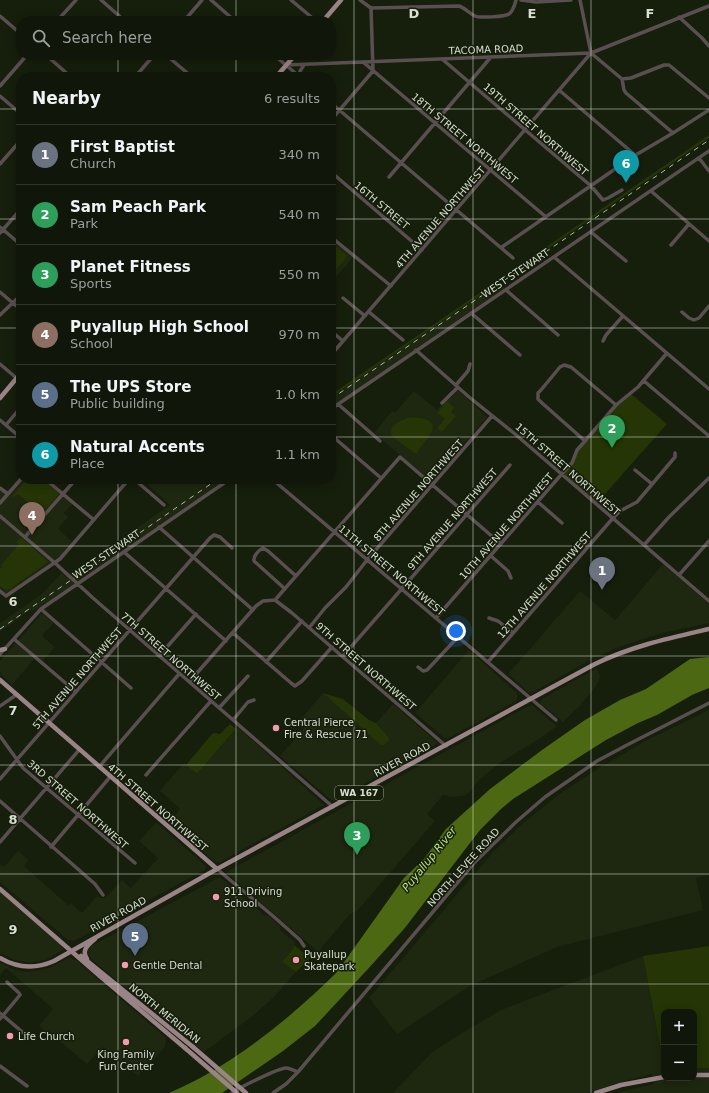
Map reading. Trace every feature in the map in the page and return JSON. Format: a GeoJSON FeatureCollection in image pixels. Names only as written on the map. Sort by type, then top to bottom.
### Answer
{"type":"FeatureCollection","features":[{"type":"Feature","properties":{"kind":"main road"},"geometry":{"type":"LineString","coordinates":[[327,16],[341,0]]}},
{"type":"Feature","properties":{"kind":"main road"},"geometry":{"type":"LineString","coordinates":[[280,72],[290,60]]}},
{"type":"Feature","properties":{"kind":"main road"},"geometry":{"type":"LineString","coordinates":[[0,398],[16,378]]}},
{"type":"Feature","properties":{"kind":"main road","name":"RIVER ROAD"},"geometry":{"type":"LineString","coordinates":[[0,958],[14,964],[31,966],[46,964],[217,869],[595,664],[621,652],[645,644],[709,630]]}},
{"type":"Feature","properties":{"kind":"main road"},"geometry":{"type":"LineString","coordinates":[[0,650],[5,648]]}},
{"type":"Feature","properties":{"kind":"main road","name":"4TH STREET NORTHWEST"},"geometry":{"type":"LineString","coordinates":[[0,681],[217,869]]}},
{"type":"Feature","properties":{"kind":"main road","name":"NORTH MERIDIAN"},"geometry":{"type":"LineString","coordinates":[[0,889],[237,1093]]}},
{"type":"Feature","properties":{"kind":"main road","name":"WA 167"},"geometry":{"type":"LineString","coordinates":[[94,966],[85,956],[85,952],[88,946],[102,933]]}},
{"type":"Feature","properties":{"kind":"main road"},"geometry":{"type":"LineString","coordinates":[[56,959],[66,949],[60,941]]}},
{"type":"Feature","properties":{"kind":"main road","name":"NORTH MERIDIAN"},"geometry":{"type":"LineString","coordinates":[[71,950],[94,966],[193,1047],[246,1093]]}},
{"type":"Feature","properties":{"kind":"main road"},"geometry":{"type":"LineString","coordinates":[[697,1075],[709,1075]]}},
{"type":"Feature","properties":{"kind":"main road"},"geometry":{"type":"LineString","coordinates":[[596,1093],[622,1085],[661,1078]]}},
{"type":"Feature","properties":{"kind":"street"},"geometry":{"type":"LineString","coordinates":[[62,16],[76,0]]}},
{"type":"Feature","properties":{"kind":"street"},"geometry":{"type":"LineString","coordinates":[[100,0],[119,16]]}},
{"type":"Feature","properties":{"kind":"street"},"geometry":{"type":"LineString","coordinates":[[188,16],[202,0]]}},
{"type":"Feature","properties":{"kind":"street"},"geometry":{"type":"LineString","coordinates":[[211,0],[229,16]]}},
{"type":"Feature","properties":{"kind":"street"},"geometry":{"type":"LineString","coordinates":[[291,0],[310,16]]}},
{"type":"Feature","properties":{"kind":"street"},"geometry":{"type":"LineString","coordinates":[[360,0],[371,8],[459,6],[474,16],[481,17],[507,15],[516,0]]}},
{"type":"Feature","properties":{"kind":"street"},"geometry":{"type":"LineString","coordinates":[[521,0],[536,2],[571,0]]}},
{"type":"Feature","properties":{"kind":"street"},"geometry":{"type":"LineString","coordinates":[[580,0],[591,53],[622,79],[626,93],[673,133]]}},
{"type":"Feature","properties":{"kind":"street","name":"TACOMA ROAD"},"geometry":{"type":"LineString","coordinates":[[286,65],[591,53],[709,6]]}},
{"type":"Feature","properties":{"kind":"street"},"geometry":{"type":"LineString","coordinates":[[336,114],[373,71],[371,8]]}},
{"type":"Feature","properties":{"kind":"street"},"geometry":{"type":"LineString","coordinates":[[0,16],[16,30]]}},
{"type":"Feature","properties":{"kind":"street"},"geometry":{"type":"LineString","coordinates":[[679,17],[709,46]]}},
{"type":"Feature","properties":{"kind":"street","name":"4TH AVENUE NORTHWEST"},"geometry":{"type":"LineString","coordinates":[[336,349],[591,53]]}},
{"type":"Feature","properties":{"kind":"street"},"geometry":{"type":"LineString","coordinates":[[389,177],[491,57]]}},
{"type":"Feature","properties":{"kind":"street","name":"19TH STREET NORTHWEST"},"geometry":{"type":"LineString","coordinates":[[442,59],[591,186],[603,200],[622,190]]}},
{"type":"Feature","properties":{"kind":"street"},"geometry":{"type":"LineString","coordinates":[[0,86],[23,60]]}},
{"type":"Feature","properties":{"kind":"street"},"geometry":{"type":"LineString","coordinates":[[52,60],[65,72]]}},
{"type":"Feature","properties":{"kind":"street"},"geometry":{"type":"LineString","coordinates":[[139,72],[150,60]]}},
{"type":"Feature","properties":{"kind":"street"},"geometry":{"type":"LineString","coordinates":[[172,60],[186,72]]}},
{"type":"Feature","properties":{"kind":"street"},"geometry":{"type":"LineString","coordinates":[[280,60],[294,72]]}},
{"type":"Feature","properties":{"kind":"street","name":"18TH STREET NORTHWEST"},"geometry":{"type":"LineString","coordinates":[[363,62],[546,217]]}},
{"type":"Feature","properties":{"kind":"street"},"geometry":{"type":"LineString","coordinates":[[300,72],[304,65]]}},
{"type":"Feature","properties":{"kind":"street"},"geometry":{"type":"LineString","coordinates":[[622,79],[631,78],[664,65],[669,65],[709,98]]}},
{"type":"Feature","properties":{"kind":"street"},"geometry":{"type":"LineString","coordinates":[[559,90],[635,155]]}},
{"type":"Feature","properties":{"kind":"street"},"geometry":{"type":"LineString","coordinates":[[0,96],[16,110]]}},
{"type":"Feature","properties":{"kind":"street"},"geometry":{"type":"LineString","coordinates":[[336,107],[502,247],[513,258]]}},
{"type":"Feature","properties":{"kind":"street"},"geometry":{"type":"LineString","coordinates":[[502,247],[635,155],[709,110]]}},
{"type":"Feature","properties":{"kind":"street"},"geometry":{"type":"LineString","coordinates":[[0,164],[16,146]]}},
{"type":"Feature","properties":{"kind":"street","name":"WEST STEWART"},"geometry":{"type":"LineString","coordinates":[[338,404],[709,150]]}},
{"type":"Feature","properties":{"kind":"street"},"geometry":{"type":"LineString","coordinates":[[699,158],[709,171]]}},
{"type":"Feature","properties":{"kind":"street","name":"16TH STREET"},"geometry":{"type":"LineString","coordinates":[[336,176],[422,250]]}},
{"type":"Feature","properties":{"kind":"street"},"geometry":{"type":"LineString","coordinates":[[650,191],[709,241]]}},
{"type":"Feature","properties":{"kind":"street"},"geometry":{"type":"LineString","coordinates":[[16,214],[1,230],[16,241]]}},
{"type":"Feature","properties":{"kind":"street"},"geometry":{"type":"LineString","coordinates":[[671,245],[689,224]]}},
{"type":"Feature","properties":{"kind":"street"},"geometry":{"type":"LineString","coordinates":[[591,232],[626,261]]}},
{"type":"Feature","properties":{"kind":"street"},"geometry":{"type":"LineString","coordinates":[[336,241],[391,286]]}},
{"type":"Feature","properties":{"kind":"street"},"geometry":{"type":"LineString","coordinates":[[554,257],[709,389]]}},
{"type":"Feature","properties":{"kind":"street"},"geometry":{"type":"LineString","coordinates":[[506,290],[558,335]]}},
{"type":"Feature","properties":{"kind":"street"},"geometry":{"type":"LineString","coordinates":[[0,292],[16,306]]}},
{"type":"Feature","properties":{"kind":"street"},"geometry":{"type":"LineString","coordinates":[[344,298],[365,316]]}},
{"type":"Feature","properties":{"kind":"street"},"geometry":{"type":"LineString","coordinates":[[0,315],[16,300]]}},
{"type":"Feature","properties":{"kind":"street"},"geometry":{"type":"LineString","coordinates":[[695,319],[709,306]]}},
{"type":"Feature","properties":{"kind":"street"},"geometry":{"type":"LineString","coordinates":[[369,312],[403,340]]}},
{"type":"Feature","properties":{"kind":"street"},"geometry":{"type":"LineString","coordinates":[[682,312],[701,322]]}},
{"type":"Feature","properties":{"kind":"street"},"geometry":{"type":"LineString","coordinates":[[471,313],[520,355]]}},
{"type":"Feature","properties":{"kind":"street"},"geometry":{"type":"LineString","coordinates":[[603,341],[606,335],[623,316]]}},
{"type":"Feature","properties":{"kind":"street"},"geometry":{"type":"LineString","coordinates":[[336,335],[343,341]]}},
{"type":"Feature","properties":{"kind":"street","name":"15TH STREET NORTHWEST"},"geometry":{"type":"LineString","coordinates":[[416,350],[709,601]]}},
{"type":"Feature","properties":{"kind":"street","name":"10TH AVENUE NORTHWEST"},"geometry":{"type":"LineString","coordinates":[[436,618],[572,463],[577,450],[585,440],[616,405],[631,394],[667,354]]}},
{"type":"Feature","properties":{"kind":"street"},"geometry":{"type":"LineString","coordinates":[[0,364],[16,378]]}},
{"type":"Feature","properties":{"kind":"street"},"geometry":{"type":"LineString","coordinates":[[442,403],[468,371],[470,364]]}},
{"type":"Feature","properties":{"kind":"street"},"geometry":{"type":"LineString","coordinates":[[585,440],[542,403],[538,397],[541,390],[560,368],[565,365],[573,368],[616,405]]}},
{"type":"Feature","properties":{"kind":"street"},"geometry":{"type":"LineString","coordinates":[[644,380],[709,436]]}},
{"type":"Feature","properties":{"kind":"street"},"geometry":{"type":"LineString","coordinates":[[705,386],[709,381]]}},
{"type":"Feature","properties":{"kind":"street"},"geometry":{"type":"LineString","coordinates":[[338,404],[380,441]]}},
{"type":"Feature","properties":{"kind":"street"},"geometry":{"type":"LineString","coordinates":[[6,425],[16,412]]}},
{"type":"Feature","properties":{"kind":"street","name":"8TH AVENUE NORTHWEST"},"geometry":{"type":"LineString","coordinates":[[310,628],[325,608],[346,587],[367,560],[492,416]]}},
{"type":"Feature","properties":{"kind":"street"},"geometry":{"type":"LineString","coordinates":[[0,420],[16,434]]}},
{"type":"Feature","properties":{"kind":"street"},"geometry":{"type":"LineString","coordinates":[[336,440],[381,478]]}},
{"type":"Feature","properties":{"kind":"street","name":"12TH AVENUE NORTHWEST"},"geometry":{"type":"LineString","coordinates":[[488,662],[613,518],[637,502],[676,457],[675,453]]}},
{"type":"Feature","properties":{"kind":"street"},"geometry":{"type":"LineString","coordinates":[[189,682],[253,610],[263,601],[275,600],[400,457],[501,544]]}},
{"type":"Feature","properties":{"kind":"street","name":"9TH AVENUE NORTHWEST"},"geometry":{"type":"LineString","coordinates":[[343,656],[510,465]]}},
{"type":"Feature","properties":{"kind":"street"},"geometry":{"type":"LineString","coordinates":[[636,470],[652,484]]}},
{"type":"Feature","properties":{"kind":"street"},"geometry":{"type":"LineString","coordinates":[[644,545],[669,517],[709,478]]}},
{"type":"Feature","properties":{"kind":"street"},"geometry":{"type":"LineString","coordinates":[[0,503],[17,484]]}},
{"type":"Feature","properties":{"kind":"street"},"geometry":{"type":"LineString","coordinates":[[51,484],[94,520]]}},
{"type":"Feature","properties":{"kind":"street"},"geometry":{"type":"LineString","coordinates":[[25,537],[72,484]]}},
{"type":"Feature","properties":{"kind":"street"},"geometry":{"type":"LineString","coordinates":[[0,591],[6,596],[60,559],[125,484]]}},
{"type":"Feature","properties":{"kind":"street"},"geometry":{"type":"LineString","coordinates":[[140,484],[164,505]]}},
{"type":"Feature","properties":{"kind":"street","name":"WEST STEWART"},"geometry":{"type":"LineString","coordinates":[[0,654],[41,609],[223,484]]}},
{"type":"Feature","properties":{"kind":"street","name":"11TH STREET NORTHWEST"},"geometry":{"type":"LineString","coordinates":[[278,484],[556,720]]}},
{"type":"Feature","properties":{"kind":"street"},"geometry":{"type":"LineString","coordinates":[[0,488],[8,494]]}},
{"type":"Feature","properties":{"kind":"street"},"geometry":{"type":"LineString","coordinates":[[538,502],[562,523]]}},
{"type":"Feature","properties":{"kind":"street","name":"7TH STREET NORTHWEST"},"geometry":{"type":"LineString","coordinates":[[0,516],[333,807]]}},
{"type":"Feature","properties":{"kind":"street"},"geometry":{"type":"LineString","coordinates":[[159,527],[253,610]]}},
{"type":"Feature","properties":{"kind":"street","name":"5TH AVENUE NORTHWEST"},"geometry":{"type":"LineString","coordinates":[[0,779],[210,538],[214,535],[220,537],[232,548]]}},
{"type":"Feature","properties":{"kind":"street"},"geometry":{"type":"LineString","coordinates":[[678,575],[709,541]]}},
{"type":"Feature","properties":{"kind":"street"},"geometry":{"type":"LineString","coordinates":[[285,589],[254,561],[254,556],[260,550],[265,549],[296,576]]}},
{"type":"Feature","properties":{"kind":"street"},"geometry":{"type":"LineString","coordinates":[[124,552],[226,640]]}},
{"type":"Feature","properties":{"kind":"street"},"geometry":{"type":"LineString","coordinates":[[491,556],[506,569],[511,578]]}},
{"type":"Feature","properties":{"kind":"street","name":"9TH STREET NORTHWEST"},"geometry":{"type":"LineString","coordinates":[[275,600],[343,656],[446,746]]}},
{"type":"Feature","properties":{"kind":"street"},"geometry":{"type":"LineString","coordinates":[[41,609],[131,688]]}},
{"type":"Feature","properties":{"kind":"street"},"geometry":{"type":"LineString","coordinates":[[159,656],[196,614]]}},
{"type":"Feature","properties":{"kind":"street"},"geometry":{"type":"LineString","coordinates":[[489,618],[501,623],[513,633]]}},
{"type":"Feature","properties":{"kind":"street"},"geometry":{"type":"LineString","coordinates":[[266,662],[302,621]]}},
{"type":"Feature","properties":{"kind":"street"},"geometry":{"type":"LineString","coordinates":[[233,633],[295,686],[302,681],[332,647]]}},
{"type":"Feature","properties":{"kind":"street"},"geometry":{"type":"LineString","coordinates":[[418,667],[422,671],[426,671],[458,637]]}},
{"type":"Feature","properties":{"kind":"street"},"geometry":{"type":"LineString","coordinates":[[14,639],[76,692]]}},
{"type":"Feature","properties":{"kind":"street"},"geometry":{"type":"LineString","coordinates":[[99,767],[180,674]]}},
{"type":"Feature","properties":{"kind":"street"},"geometry":{"type":"LineString","coordinates":[[220,708],[248,676]]}},
{"type":"Feature","properties":{"kind":"street"},"geometry":{"type":"LineString","coordinates":[[0,706],[16,695]]}},
{"type":"Feature","properties":{"kind":"street"},"geometry":{"type":"LineString","coordinates":[[233,720],[248,702],[254,700]]}},
{"type":"Feature","properties":{"kind":"street"},"geometry":{"type":"LineString","coordinates":[[146,775],[211,701]]}},
{"type":"Feature","properties":{"kind":"street","name":"NORTH LEVEE ROAD"},"geometry":{"type":"LineString","coordinates":[[273,1093],[286,1084],[298,1072],[474,863],[516,822],[545,797],[597,762],[709,703]]}},
{"type":"Feature","properties":{"kind":"street","name":"3RD STREET NORTHWEST"},"geometry":{"type":"LineString","coordinates":[[0,736],[23,768],[134,863]]}},
{"type":"Feature","properties":{"kind":"street"},"geometry":{"type":"LineString","coordinates":[[0,842],[79,750]]}},
{"type":"Feature","properties":{"kind":"street"},"geometry":{"type":"LineString","coordinates":[[51,847],[110,777]]}},
{"type":"Feature","properties":{"kind":"street"},"geometry":{"type":"LineString","coordinates":[[0,801],[98,887],[103,895]]}},
{"type":"Feature","properties":{"kind":"street","name":"4TH STREET NORTHWEST"},"geometry":{"type":"LineString","coordinates":[[217,869],[279,921],[300,940],[304,946]]}},
{"type":"Feature","properties":{"kind":"street"},"geometry":{"type":"LineString","coordinates":[[0,1019],[2,1014],[20,995],[7,982]]}},
{"type":"Feature","properties":{"kind":"street"},"geometry":{"type":"LineString","coordinates":[[2,1014],[27,1036]]}},
{"type":"Feature","properties":{"kind":"street"},"geometry":{"type":"LineString","coordinates":[[0,1066],[27,1086]]}},
{"type":"Feature","properties":{"kind":"street"},"geometry":{"type":"LineString","coordinates":[[232,1093],[239,1088],[277,1070],[286,1068],[298,1072]]}},
{"type":"Feature","properties":{"kind":"shaded area"},"geometry":{"type":"Polygon","coordinates":[[[709,135],[709,138],[336,394],[336,392],[709,135]]]}},
{"type":"Feature","properties":{"kind":"shaded area"},"geometry":{"type":"Polygon","coordinates":[[[336,241],[354,256],[336,277],[336,241]]]}},
{"type":"Feature","properties":{"kind":"shaded area"},"geometry":{"type":"Polygon","coordinates":[[[336,246],[346,255],[346,258],[336,270],[336,246]]]}},
{"type":"Feature","properties":{"kind":"shaded area"},"geometry":{"type":"Polygon","coordinates":[[[499,280],[506,290],[336,406],[336,391],[499,280]]]}},
{"type":"Feature","properties":{"kind":"shaded area"},"geometry":{"type":"Polygon","coordinates":[[[456,388],[487,417],[433,481],[431,481],[374,433],[392,411],[395,413],[414,391],[437,410],[456,388]]]}},
{"type":"Feature","properties":{"kind":"shaded area"},"geometry":{"type":"Polygon","coordinates":[[[631,394],[667,424],[596,504],[562,475],[572,463],[576,453],[616,405],[631,394]]]}},
{"type":"Feature","properties":{"kind":"shaded area"},"geometry":{"type":"Polygon","coordinates":[[[447,401],[454,408],[451,412],[456,416],[442,432],[437,428],[445,419],[437,413],[447,401]]]}},
{"type":"Feature","properties":{"kind":"shaded area"},"geometry":{"type":"Polygon","coordinates":[[[407,418],[428,420],[433,426],[431,434],[417,453],[414,453],[392,436],[391,429],[395,424],[407,418]]]}},
{"type":"Feature","properties":{"kind":"shaded area"},"geometry":{"type":"Polygon","coordinates":[[[17,484],[51,484],[73,503],[64,513],[68,517],[58,529],[74,543],[60,559],[6,596],[0,591],[0,488],[8,494],[17,484]]]}},
{"type":"Feature","properties":{"kind":"shaded area"},"geometry":{"type":"Polygon","coordinates":[[[23,484],[48,484],[59,494],[40,516],[47,507],[39,516],[37,514],[38,511],[18,494],[14,497],[12,496],[23,484]]]}},
{"type":"Feature","properties":{"kind":"shaded area"},"geometry":{"type":"Polygon","coordinates":[[[223,484],[41,609],[28,611],[0,632],[0,623],[42,594],[63,571],[68,575],[170,505],[148,485],[223,484]]]}},
{"type":"Feature","properties":{"kind":"shaded area"},"geometry":{"type":"Polygon","coordinates":[[[20,538],[22,538],[48,562],[7,591],[0,586],[0,569],[2,567],[1,565],[19,544],[16,543],[20,538]]]}},
{"type":"Feature","properties":{"kind":"shaded area"},"geometry":{"type":"Polygon","coordinates":[[[663,564],[709,604],[709,623],[662,633],[619,647],[588,661],[532,693],[528,692],[508,674],[580,591],[615,620],[663,564]]]}},
{"type":"Feature","properties":{"kind":"shaded area"},"geometry":{"type":"Polygon","coordinates":[[[42,613],[54,623],[42,636],[55,647],[40,664],[34,659],[12,685],[0,671],[0,661],[42,613]]]}},
{"type":"Feature","properties":{"kind":"shaded area"},"geometry":{"type":"Polygon","coordinates":[[[469,650],[517,693],[517,699],[516,701],[447,739],[415,713],[469,650]]]}},
{"type":"Feature","properties":{"kind":"shaded area"},"geometry":{"type":"Polygon","coordinates":[[[597,668],[600,677],[596,686],[581,705],[563,722],[545,707],[541,706],[540,702],[543,698],[597,668]]]}},
{"type":"Feature","properties":{"kind":"shaded area"},"geometry":{"type":"Polygon","coordinates":[[[323,693],[382,745],[389,741],[389,738],[376,723],[393,704],[438,743],[336,800],[331,800],[280,756],[304,728],[298,722],[323,693]]]}},
{"type":"Feature","properties":{"kind":"shaded area"},"geometry":{"type":"Polygon","coordinates":[[[323,693],[343,699],[369,720],[376,723],[389,738],[389,741],[384,745],[381,745],[323,693]]]}},
{"type":"Feature","properties":{"kind":"shaded area"},"geometry":{"type":"Polygon","coordinates":[[[530,705],[557,726],[500,763],[479,780],[470,792],[464,796],[452,797],[443,795],[427,814],[435,821],[357,911],[350,914],[318,952],[228,874],[228,871],[530,705]]]}},
{"type":"Feature","properties":{"kind":"shaded area"},"geometry":{"type":"Polygon","coordinates":[[[709,710],[709,875],[696,878],[703,910],[557,947],[470,986],[397,1034],[369,998],[492,853],[522,824],[561,793],[599,768],[647,740],[709,710]]]}},
{"type":"Feature","properties":{"kind":"shaded area"},"geometry":{"type":"Polygon","coordinates":[[[230,724],[236,729],[197,774],[186,765],[212,734],[220,734],[230,724]]]}},
{"type":"Feature","properties":{"kind":"shaded area"},"geometry":{"type":"Polygon","coordinates":[[[238,727],[324,805],[216,863],[169,823],[180,809],[160,791],[184,763],[197,774],[238,727]]]}},
{"type":"Feature","properties":{"kind":"shaded area"},"geometry":{"type":"Polygon","coordinates":[[[156,822],[206,866],[206,869],[74,941],[68,940],[0,882],[0,864],[4,867],[18,851],[29,860],[24,866],[68,905],[71,903],[82,913],[97,896],[100,898],[105,898],[122,880],[131,888],[158,858],[139,841],[156,822]]]}},
{"type":"Feature","properties":{"kind":"shaded area"},"geometry":{"type":"Polygon","coordinates":[[[220,877],[264,915],[269,916],[280,926],[280,930],[295,942],[294,947],[282,962],[296,972],[275,996],[253,1016],[204,1052],[92,960],[88,951],[91,946],[220,877]]]}},
{"type":"Feature","properties":{"kind":"shaded area"},"geometry":{"type":"Polygon","coordinates":[[[0,892],[60,944],[63,950],[46,960],[30,963],[14,960],[0,953],[0,892]]]}},
{"type":"Feature","properties":{"kind":"shaded area","name":"Puyallup Skatepark"},"geometry":{"type":"Polygon","coordinates":[[[294,945],[310,958],[296,972],[282,962],[294,945]]]}},
{"type":"Feature","properties":{"kind":"shaded area"},"geometry":{"type":"Polygon","coordinates":[[[709,946],[709,1068],[697,1068],[697,1009],[661,1009],[661,1051],[643,956],[709,946]]]}},
{"type":"Feature","properties":{"kind":"shaded area"},"geometry":{"type":"Polygon","coordinates":[[[643,956],[661,1051],[661,1081],[697,1081],[697,1068],[709,1068],[709,1093],[616,1093],[654,1084],[652,1074],[587,1093],[393,1093],[432,1052],[501,1010],[643,956]]]}},
{"type":"Feature","properties":{"kind":"shaded area"},"geometry":{"type":"Polygon","coordinates":[[[69,958],[76,960],[166,1038],[165,1047],[138,1076],[103,1047],[87,1064],[48,1031],[47,1033],[39,1026],[53,1009],[6,968],[0,975],[0,962],[15,970],[29,972],[48,968],[69,958]]]}},
{"type":"Feature","properties":{"kind":"water","name":"Puyallup River"},"geometry":{"type":"Polygon","coordinates":[[[709,657],[709,688],[692,695],[657,715],[606,740],[513,799],[501,809],[480,830],[404,929],[315,1026],[283,1051],[222,1093],[169,1093],[192,1083],[236,1056],[300,1007],[337,972],[404,878],[424,859],[446,829],[490,789],[585,720],[620,700],[646,689],[690,659],[709,657]]]}},
{"type":"Feature","properties":{"kind":"railway"},"geometry":{"type":"LineString","coordinates":[[336,396],[709,140]]}},
{"type":"Feature","properties":{"kind":"railway"},"geometry":{"type":"LineString","coordinates":[[0,629],[211,484]]}},
{"type":"Feature","properties":{"kind":"place","name":"Natural Accents"},"geometry":{"type":"Point","coordinates":[626,183]}},
{"type":"Feature","properties":{"kind":"place","name":"Sam Peach Park"},"geometry":{"type":"Point","coordinates":[612,448]}},
{"type":"Feature","properties":{"kind":"place","name":"Puyallup High School"},"geometry":{"type":"Point","coordinates":[32,535]}},
{"type":"Feature","properties":{"kind":"place","name":"First Baptist"},"geometry":{"type":"Point","coordinates":[602,590]}},
{"type":"Feature","properties":{"kind":"place","name":"Central Pierce Fire & Rescue 71"},"geometry":{"type":"Point","coordinates":[276,728]}},
{"type":"Feature","properties":{"kind":"place","name":"Planet Fitness"},"geometry":{"type":"Point","coordinates":[357,855]}},
{"type":"Feature","properties":{"kind":"place","name":"911 Driving School"},"geometry":{"type":"Point","coordinates":[216,897]}},
{"type":"Feature","properties":{"kind":"place","name":"The UPS Store"},"geometry":{"type":"Point","coordinates":[135,956]}},
{"type":"Feature","properties":{"kind":"place","name":"Puyallup Skatepark"},"geometry":{"type":"Point","coordinates":[296,960]}},
{"type":"Feature","properties":{"kind":"place","name":"Gentle Dental"},"geometry":{"type":"Point","coordinates":[125,965]}},
{"type":"Feature","properties":{"kind":"place","name":"Life Church"},"geometry":{"type":"Point","coordinates":[10,1036]}},
{"type":"Feature","properties":{"kind":"place","name":"King Family Fun Center"},"geometry":{"type":"Point","coordinates":[126,1042]}}]}
